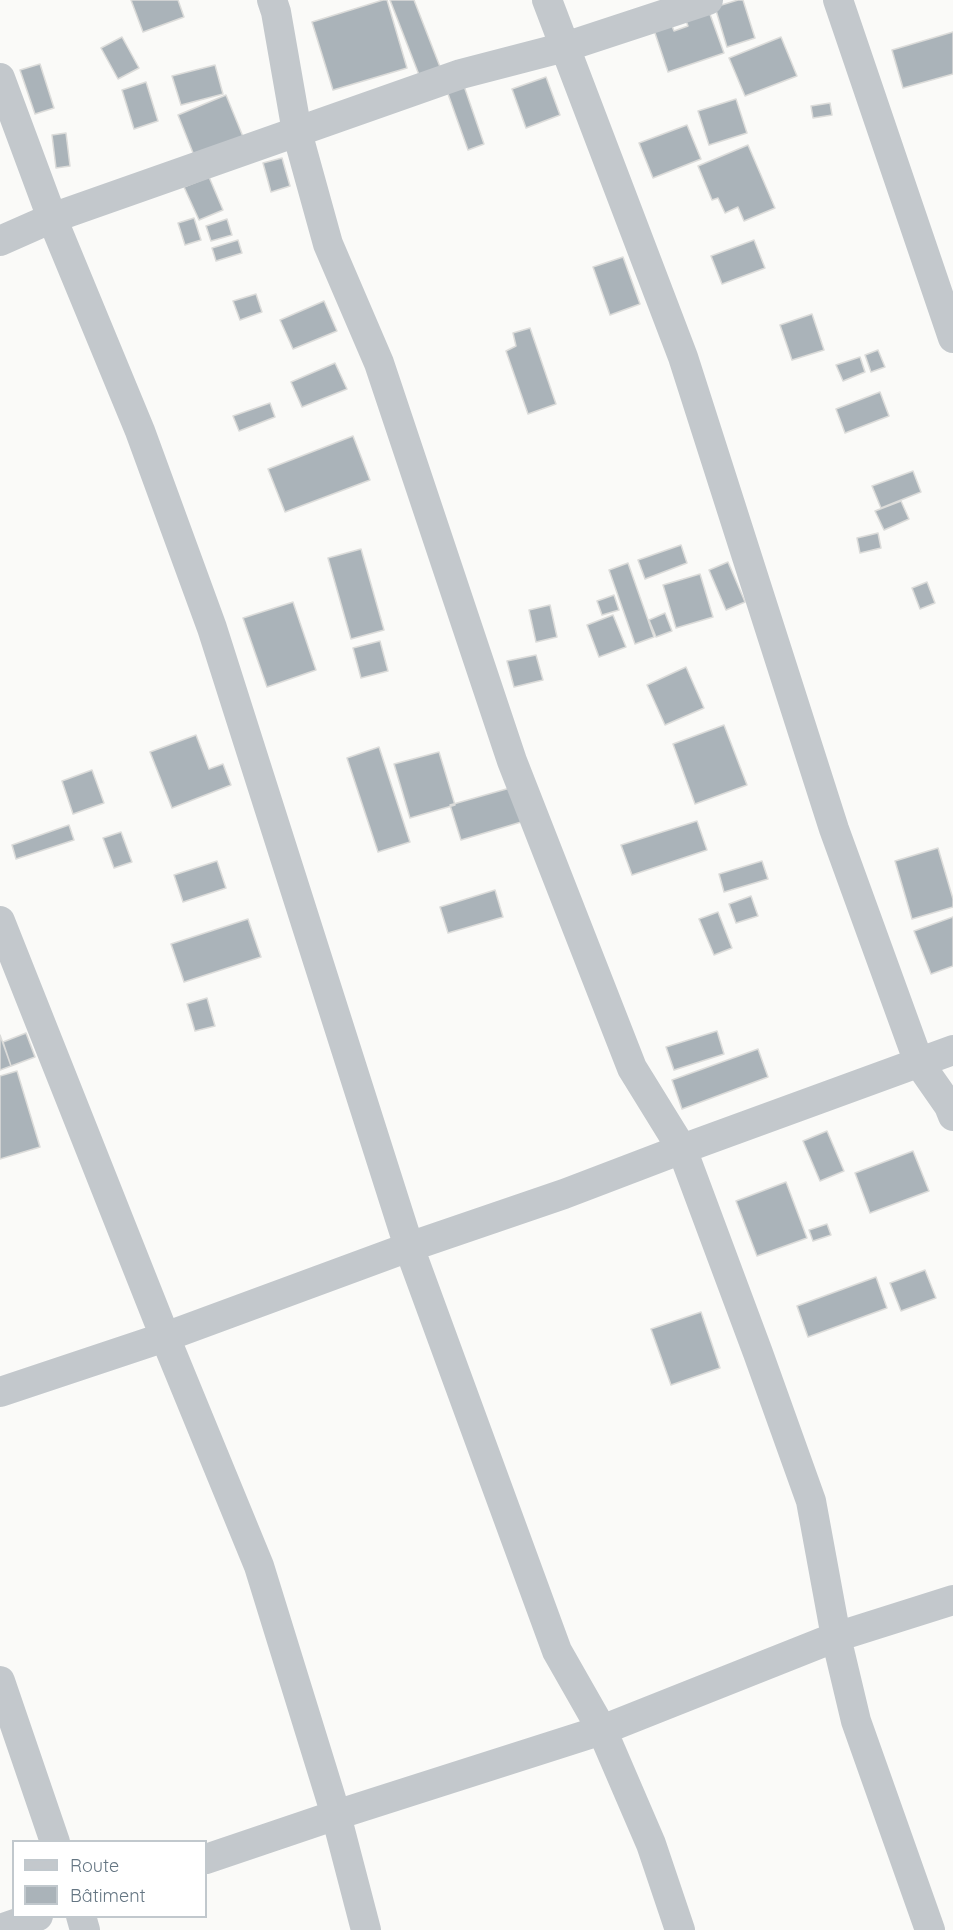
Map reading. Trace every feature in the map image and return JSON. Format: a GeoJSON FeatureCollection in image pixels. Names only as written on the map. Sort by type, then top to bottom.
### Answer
{"type":"FeatureCollection","features":[{"type":"Feature","properties":{"kind":"street"},"geometry":{"type":"LineString","coordinates":[[272,0],[297,132],[328,244],[378,363],[512,761],[632,1068],[682,1149],[811,1501],[836,1637],[856,1721],[930,1930]]}},
{"type":"Feature","properties":{"kind":"street"},"geometry":{"type":"LineString","coordinates":[[547,0],[683,357],[834,829],[919,1063],[949,1106],[953,1116]]}},
{"type":"Feature","properties":{"kind":"street"},"geometry":{"type":"LineString","coordinates":[[0,241],[52,218],[461,74],[565,47],[708,0]]}},
{"type":"Feature","properties":{"kind":"street"},"geometry":{"type":"LineString","coordinates":[[838,0],[953,338]]}},
{"type":"Feature","properties":{"kind":"street"},"geometry":{"type":"LineString","coordinates":[[0,78],[52,218],[140,431],[212,628],[409,1247],[558,1651],[602,1730],[651,1844],[680,1930]]}},
{"type":"Feature","properties":{"kind":"street"},"geometry":{"type":"LineString","coordinates":[[0,921],[165,1337],[259,1566],[336,1815],[366,1930]]}},
{"type":"Feature","properties":{"kind":"street"},"geometry":{"type":"LineString","coordinates":[[0,1392],[165,1337],[409,1247],[564,1194],[953,1050]]}},
{"type":"Feature","properties":{"kind":"street"},"geometry":{"type":"LineString","coordinates":[[207,1859],[602,1730],[836,1637],[953,1600]]}},
{"type":"Feature","properties":{"kind":"street"},"geometry":{"type":"LineString","coordinates":[[0,1681],[54,1840]]}},
{"type":"Feature","properties":{"kind":"street"},"geometry":{"type":"LineString","coordinates":[[0,1929],[35,1918]]}},
{"type":"Feature","properties":{"kind":"building"},"geometry":{"type":"Polygon","coordinates":[[[131,0],[178,0],[184,17],[143,32],[131,0]]]}},
{"type":"Feature","properties":{"kind":"building"},"geometry":{"type":"Polygon","coordinates":[[[387,0],[407,68],[333,90],[312,22],[387,0]]]}},
{"type":"Feature","properties":{"kind":"building"},"geometry":{"type":"Polygon","coordinates":[[[390,0],[414,0],[442,72],[421,80],[390,0]]]}},
{"type":"Feature","properties":{"kind":"building"},"geometry":{"type":"Polygon","coordinates":[[[743,0],[755,38],[727,47],[715,7],[743,0]]]}},
{"type":"Feature","properties":{"kind":"building"},"geometry":{"type":"Polygon","coordinates":[[[707,6],[724,53],[668,72],[653,27],[670,21],[674,31],[688,26],[683,13],[707,6]]]}},
{"type":"Feature","properties":{"kind":"building"},"geometry":{"type":"Polygon","coordinates":[[[953,32],[953,74],[903,88],[892,50],[953,32]]]}},
{"type":"Feature","properties":{"kind":"building"},"geometry":{"type":"Polygon","coordinates":[[[122,37],[139,68],[118,79],[101,48],[122,37]]]}},
{"type":"Feature","properties":{"kind":"building"},"geometry":{"type":"Polygon","coordinates":[[[781,37],[797,76],[745,96],[729,58],[781,37]]]}},
{"type":"Feature","properties":{"kind":"building"},"geometry":{"type":"Polygon","coordinates":[[[40,64],[54,108],[35,114],[20,70],[40,64]]]}},
{"type":"Feature","properties":{"kind":"building"},"geometry":{"type":"Polygon","coordinates":[[[215,65],[223,94],[181,105],[172,76],[215,65]]]}},
{"type":"Feature","properties":{"kind":"building"},"geometry":{"type":"Polygon","coordinates":[[[546,77],[560,115],[526,128],[512,89],[546,77]]]}},
{"type":"Feature","properties":{"kind":"building"},"geometry":{"type":"Polygon","coordinates":[[[146,82],[158,121],[134,129],[122,90],[146,82]]]}},
{"type":"Feature","properties":{"kind":"building"},"geometry":{"type":"Polygon","coordinates":[[[464,86],[484,144],[468,150],[447,91],[464,86]]]}},
{"type":"Feature","properties":{"kind":"building"},"geometry":{"type":"Polygon","coordinates":[[[226,95],[246,144],[197,163],[178,115],[226,95]]]}},
{"type":"Feature","properties":{"kind":"building"},"geometry":{"type":"Polygon","coordinates":[[[736,99],[747,133],[709,145],[698,111],[736,99]]]}},
{"type":"Feature","properties":{"kind":"building"},"geometry":{"type":"Polygon","coordinates":[[[830,103],[832,115],[813,118],[811,106],[830,103]]]}},
{"type":"Feature","properties":{"kind":"building"},"geometry":{"type":"Polygon","coordinates":[[[687,125],[701,159],[653,178],[639,143],[687,125]]]}},
{"type":"Feature","properties":{"kind":"building"},"geometry":{"type":"Polygon","coordinates":[[[66,133],[70,166],[56,168],[52,135],[66,133]]]}},
{"type":"Feature","properties":{"kind":"building"},"geometry":{"type":"Polygon","coordinates":[[[748,145],[775,208],[744,221],[738,207],[725,213],[718,198],[712,200],[698,166],[748,145]]]}},
{"type":"Feature","properties":{"kind":"building"},"geometry":{"type":"Polygon","coordinates":[[[282,158],[290,186],[271,192],[263,163],[282,158]]]}},
{"type":"Feature","properties":{"kind":"building"},"geometry":{"type":"Polygon","coordinates":[[[209,177],[223,210],[199,220],[184,187],[209,177]]]}},
{"type":"Feature","properties":{"kind":"building"},"geometry":{"type":"Polygon","coordinates":[[[194,218],[201,240],[185,245],[178,223],[194,218]]]}},
{"type":"Feature","properties":{"kind":"building"},"geometry":{"type":"Polygon","coordinates":[[[227,219],[232,235],[211,241],[206,226],[227,219]]]}},
{"type":"Feature","properties":{"kind":"building"},"geometry":{"type":"Polygon","coordinates":[[[238,240],[242,253],[216,261],[212,248],[238,240]]]}},
{"type":"Feature","properties":{"kind":"building"},"geometry":{"type":"Polygon","coordinates":[[[754,240],[765,268],[722,284],[711,256],[754,240]]]}},
{"type":"Feature","properties":{"kind":"building"},"geometry":{"type":"Polygon","coordinates":[[[623,257],[640,304],[610,315],[593,267],[623,257]]]}},
{"type":"Feature","properties":{"kind":"building"},"geometry":{"type":"Polygon","coordinates":[[[256,294],[262,312],[240,320],[233,301],[256,294]]]}},
{"type":"Feature","properties":{"kind":"building"},"geometry":{"type":"Polygon","coordinates":[[[324,301],[337,331],[293,349],[280,320],[324,301]]]}},
{"type":"Feature","properties":{"kind":"building"},"geometry":{"type":"Polygon","coordinates":[[[812,314],[824,350],[792,360],[780,325],[812,314]]]}},
{"type":"Feature","properties":{"kind":"building"},"geometry":{"type":"Polygon","coordinates":[[[530,328],[556,404],[528,414],[506,351],[516,346],[513,333],[530,328]]]}},
{"type":"Feature","properties":{"kind":"building"},"geometry":{"type":"Polygon","coordinates":[[[878,350],[885,367],[871,372],[865,355],[878,350]]]}},
{"type":"Feature","properties":{"kind":"building"},"geometry":{"type":"Polygon","coordinates":[[[860,357],[865,372],[843,381],[836,365],[860,357]]]}},
{"type":"Feature","properties":{"kind":"building"},"geometry":{"type":"Polygon","coordinates":[[[335,363],[347,389],[302,407],[291,382],[335,363]]]}},
{"type":"Feature","properties":{"kind":"building"},"geometry":{"type":"Polygon","coordinates":[[[880,392],[889,416],[845,433],[836,409],[880,392]]]}},
{"type":"Feature","properties":{"kind":"building"},"geometry":{"type":"Polygon","coordinates":[[[270,403],[275,417],[239,431],[233,416],[270,403]]]}},
{"type":"Feature","properties":{"kind":"building"},"geometry":{"type":"Polygon","coordinates":[[[353,436],[370,480],[285,512],[268,469],[353,436]]]}},
{"type":"Feature","properties":{"kind":"building"},"geometry":{"type":"Polygon","coordinates":[[[913,471],[921,492],[881,508],[872,486],[913,471]]]}},
{"type":"Feature","properties":{"kind":"building"},"geometry":{"type":"Polygon","coordinates":[[[901,501],[909,519],[884,530],[875,511],[901,501]]]}},
{"type":"Feature","properties":{"kind":"building"},"geometry":{"type":"Polygon","coordinates":[[[878,533],[881,548],[860,553],[857,538],[878,533]]]}},
{"type":"Feature","properties":{"kind":"building"},"geometry":{"type":"Polygon","coordinates":[[[681,545],[687,563],[645,579],[638,560],[681,545]]]}},
{"type":"Feature","properties":{"kind":"building"},"geometry":{"type":"Polygon","coordinates":[[[361,549],[384,630],[351,639],[328,558],[361,549]]]}},
{"type":"Feature","properties":{"kind":"building"},"geometry":{"type":"Polygon","coordinates":[[[728,562],[745,602],[726,610],[709,570],[728,562]]]}},
{"type":"Feature","properties":{"kind":"building"},"geometry":{"type":"Polygon","coordinates":[[[628,563],[654,637],[635,644],[609,570],[628,563]]]}},
{"type":"Feature","properties":{"kind":"building"},"geometry":{"type":"Polygon","coordinates":[[[700,574],[713,617],[676,628],[663,585],[700,574]]]}},
{"type":"Feature","properties":{"kind":"building"},"geometry":{"type":"Polygon","coordinates":[[[927,582],[935,603],[920,609],[912,588],[927,582]]]}},
{"type":"Feature","properties":{"kind":"building"},"geometry":{"type":"Polygon","coordinates":[[[614,595],[619,610],[602,615],[597,601],[614,595]]]}},
{"type":"Feature","properties":{"kind":"building"},"geometry":{"type":"Polygon","coordinates":[[[293,602],[316,670],[267,687],[243,618],[293,602]]]}},
{"type":"Feature","properties":{"kind":"building"},"geometry":{"type":"Polygon","coordinates":[[[550,605],[557,637],[536,642],[529,610],[550,605]]]}},
{"type":"Feature","properties":{"kind":"building"},"geometry":{"type":"Polygon","coordinates":[[[665,613],[672,631],[656,637],[649,620],[665,613]]]}},
{"type":"Feature","properties":{"kind":"building"},"geometry":{"type":"Polygon","coordinates":[[[613,615],[626,647],[599,657],[587,625],[613,615]]]}},
{"type":"Feature","properties":{"kind":"building"},"geometry":{"type":"Polygon","coordinates":[[[380,641],[388,671],[361,678],[353,648],[380,641]]]}},
{"type":"Feature","properties":{"kind":"building"},"geometry":{"type":"Polygon","coordinates":[[[536,655],[543,680],[514,687],[507,661],[536,655]]]}},
{"type":"Feature","properties":{"kind":"building"},"geometry":{"type":"Polygon","coordinates":[[[686,667],[704,708],[665,725],[647,685],[686,667]]]}},
{"type":"Feature","properties":{"kind":"building"},"geometry":{"type":"Polygon","coordinates":[[[724,725],[747,785],[695,804],[673,744],[724,725]]]}},
{"type":"Feature","properties":{"kind":"building"},"geometry":{"type":"Polygon","coordinates":[[[196,735],[209,769],[223,764],[231,785],[172,808],[150,752],[196,735]]]}},
{"type":"Feature","properties":{"kind":"building"},"geometry":{"type":"Polygon","coordinates":[[[379,747],[410,842],[378,852],[347,758],[379,747]]]}},
{"type":"Feature","properties":{"kind":"building"},"geometry":{"type":"Polygon","coordinates":[[[439,752],[455,805],[410,818],[394,764],[439,752]]]}},
{"type":"Feature","properties":{"kind":"building"},"geometry":{"type":"Polygon","coordinates":[[[92,770],[104,803],[73,814],[62,781],[92,770]]]}},
{"type":"Feature","properties":{"kind":"building"},"geometry":{"type":"Polygon","coordinates":[[[517,786],[528,820],[461,840],[450,805],[517,786]]]}},
{"type":"Feature","properties":{"kind":"building"},"geometry":{"type":"Polygon","coordinates":[[[697,821],[707,850],[632,875],[621,845],[697,821]]]}},
{"type":"Feature","properties":{"kind":"building"},"geometry":{"type":"Polygon","coordinates":[[[69,825],[74,840],[16,859],[12,845],[69,825]]]}},
{"type":"Feature","properties":{"kind":"building"},"geometry":{"type":"Polygon","coordinates":[[[121,832],[132,862],[114,868],[103,838],[121,832]]]}},
{"type":"Feature","properties":{"kind":"building"},"geometry":{"type":"Polygon","coordinates":[[[938,848],[953,899],[953,907],[912,919],[895,861],[938,848]]]}},
{"type":"Feature","properties":{"kind":"building"},"geometry":{"type":"Polygon","coordinates":[[[217,861],[226,888],[183,902],[174,875],[217,861]]]}},
{"type":"Feature","properties":{"kind":"building"},"geometry":{"type":"Polygon","coordinates":[[[762,861],[768,879],[724,892],[719,874],[762,861]]]}},
{"type":"Feature","properties":{"kind":"building"},"geometry":{"type":"Polygon","coordinates":[[[495,890],[503,917],[448,933],[440,907],[495,890]]]}},
{"type":"Feature","properties":{"kind":"building"},"geometry":{"type":"Polygon","coordinates":[[[751,896],[758,916],[736,923],[729,904],[751,896]]]}},
{"type":"Feature","properties":{"kind":"building"},"geometry":{"type":"Polygon","coordinates":[[[718,912],[732,948],[714,955],[699,919],[718,912]]]}},
{"type":"Feature","properties":{"kind":"building"},"geometry":{"type":"Polygon","coordinates":[[[953,917],[953,966],[931,974],[914,931],[953,917]]]}},
{"type":"Feature","properties":{"kind":"building"},"geometry":{"type":"Polygon","coordinates":[[[248,919],[261,957],[184,982],[171,944],[248,919]]]}},
{"type":"Feature","properties":{"kind":"building"},"geometry":{"type":"Polygon","coordinates":[[[207,998],[215,1026],[195,1031],[187,1004],[207,998]]]}},
{"type":"Feature","properties":{"kind":"building"},"geometry":{"type":"Polygon","coordinates":[[[717,1031],[724,1054],[674,1070],[666,1047],[717,1031]]]}},
{"type":"Feature","properties":{"kind":"building"},"geometry":{"type":"Polygon","coordinates":[[[26,1033],[35,1057],[11,1066],[3,1042],[26,1033]]]}},
{"type":"Feature","properties":{"kind":"building"},"geometry":{"type":"Polygon","coordinates":[[[0,1035],[11,1066],[0,1070],[0,1035]]]}},
{"type":"Feature","properties":{"kind":"building"},"geometry":{"type":"Polygon","coordinates":[[[758,1049],[768,1077],[682,1109],[672,1080],[758,1049]]]}},
{"type":"Feature","properties":{"kind":"building"},"geometry":{"type":"Polygon","coordinates":[[[17,1071],[40,1147],[0,1159],[0,1076],[17,1071]]]}},
{"type":"Feature","properties":{"kind":"building"},"geometry":{"type":"Polygon","coordinates":[[[827,1131],[844,1171],[820,1181],[803,1141],[827,1131]]]}},
{"type":"Feature","properties":{"kind":"building"},"geometry":{"type":"Polygon","coordinates":[[[913,1151],[929,1191],[870,1213],[855,1173],[913,1151]]]}},
{"type":"Feature","properties":{"kind":"building"},"geometry":{"type":"Polygon","coordinates":[[[786,1182],[807,1238],[757,1256],[736,1201],[786,1182]]]}},
{"type":"Feature","properties":{"kind":"building"},"geometry":{"type":"Polygon","coordinates":[[[827,1224],[831,1235],[813,1241],[809,1230],[827,1224]]]}},
{"type":"Feature","properties":{"kind":"building"},"geometry":{"type":"Polygon","coordinates":[[[925,1270],[936,1298],[901,1311],[890,1283],[925,1270]]]}},
{"type":"Feature","properties":{"kind":"building"},"geometry":{"type":"Polygon","coordinates":[[[876,1277],[887,1308],[808,1337],[797,1306],[876,1277]]]}},
{"type":"Feature","properties":{"kind":"building"},"geometry":{"type":"Polygon","coordinates":[[[701,1312],[720,1368],[671,1385],[651,1329],[701,1312]]]}}]}
